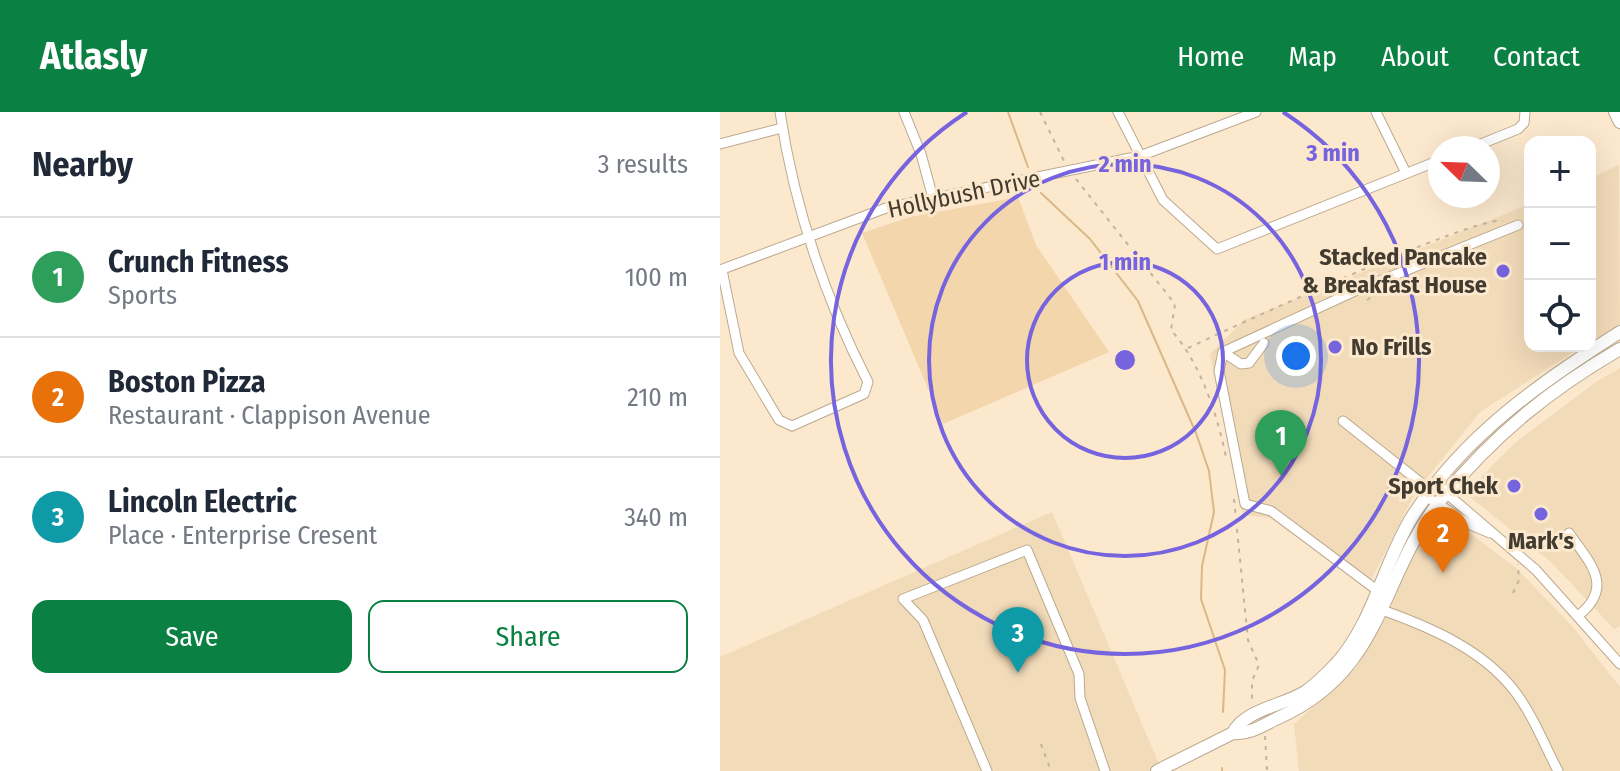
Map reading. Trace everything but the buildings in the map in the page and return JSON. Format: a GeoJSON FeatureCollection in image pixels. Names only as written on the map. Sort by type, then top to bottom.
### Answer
{"type":"FeatureCollection","features":[{"type":"Feature","properties":{"kind":"main road"},"geometry":{"type":"LineString","coordinates":[[1615,112],[1620,122]]}},
{"type":"Feature","properties":{"kind":"main road"},"geometry":{"type":"LineString","coordinates":[[1343,665],[1404,531],[1480,436],[1518,401],[1620,332]]}},
{"type":"Feature","properties":{"kind":"main road"},"geometry":{"type":"LineString","coordinates":[[1157,771],[1233,733],[1238,722],[1277,712],[1343,665],[1376,627],[1435,493],[1521,414],[1569,379],[1620,349]]}},
{"type":"Feature","properties":{"kind":"street"},"geometry":{"type":"LineString","coordinates":[[721,270],[739,353],[779,420],[792,426],[858,399],[868,389],[810,237],[790,175],[780,112]]}},
{"type":"Feature","properties":{"kind":"street"},"geometry":{"type":"LineString","coordinates":[[904,112],[921,154],[933,198]]}},
{"type":"Feature","properties":{"kind":"street"},"geometry":{"type":"LineString","coordinates":[[1118,112],[1163,200],[1217,249],[1428,165]]}},
{"type":"Feature","properties":{"kind":"street"},"geometry":{"type":"LineString","coordinates":[[1376,112],[1406,173]]}},
{"type":"Feature","properties":{"kind":"street"},"geometry":{"type":"LineString","coordinates":[[1500,136],[1518,129],[1524,123],[1525,112]]}},
{"type":"Feature","properties":{"kind":"street","name":"Hollybush Drive"},"geometry":{"type":"LineString","coordinates":[[721,270],[886,208],[1055,176],[1140,156],[1251,113]]}},
{"type":"Feature","properties":{"kind":"street"},"geometry":{"type":"LineString","coordinates":[[720,144],[782,128]]}},
{"type":"Feature","properties":{"kind":"street"},"geometry":{"type":"LineString","coordinates":[[1223,352],[1355,291],[1518,225]]}},
{"type":"Feature","properties":{"kind":"street"},"geometry":{"type":"LineString","coordinates":[[1223,352],[1241,364],[1249,363],[1264,343]]}},
{"type":"Feature","properties":{"kind":"street"},"geometry":{"type":"LineString","coordinates":[[1223,352],[1219,371],[1245,504],[1271,511],[1378,591]]}},
{"type":"Feature","properties":{"kind":"street"},"geometry":{"type":"LineString","coordinates":[[1343,421],[1521,558],[1579,615],[1620,664]]}},
{"type":"Feature","properties":{"kind":"street"},"geometry":{"type":"LineString","coordinates":[[1569,533],[1596,575],[1598,589],[1594,600],[1579,615]]}},
{"type":"Feature","properties":{"kind":"street"},"geometry":{"type":"LineString","coordinates":[[987,771],[923,620],[903,599],[1027,550],[1079,674],[1080,698],[1105,771]]}},
{"type":"Feature","properties":{"kind":"street"},"geometry":{"type":"LineString","coordinates":[[1382,610],[1436,631],[1493,668],[1525,707],[1558,771]]}},
{"type":"Feature","properties":{"kind":"path"},"geometry":{"type":"LineString","coordinates":[[1040,112],[1066,166]]}},
{"type":"Feature","properties":{"kind":"path"},"geometry":{"type":"LineString","coordinates":[[1076,179],[1175,304],[1171,330],[1187,349],[1220,428],[1227,459]]}},
{"type":"Feature","properties":{"kind":"path"},"geometry":{"type":"LineString","coordinates":[[1187,349],[1262,313],[1445,236],[1494,218],[1518,225]]}},
{"type":"Feature","properties":{"kind":"path"},"geometry":{"type":"LineString","coordinates":[[1234,490],[1248,640],[1259,665],[1252,681],[1253,708]]}},
{"type":"Feature","properties":{"kind":"path"},"geometry":{"type":"LineString","coordinates":[[1513,593],[1519,580],[1521,558]]}},
{"type":"Feature","properties":{"kind":"path"},"geometry":{"type":"LineString","coordinates":[[1265,736],[1267,771]]}},
{"type":"Feature","properties":{"kind":"path"},"geometry":{"type":"LineString","coordinates":[[1041,744],[1051,771]]}},
{"type":"Feature","properties":{"kind":"shaded area"},"geometry":{"type":"Polygon","coordinates":[[[1619,165],[1620,324],[1596,338],[1596,208],[1596,175],[1619,165]]]}},
{"type":"Feature","properties":{"kind":"shaded area"},"geometry":{"type":"Polygon","coordinates":[[[1018,197],[1036,245],[1109,352],[943,424],[862,233],[910,217],[1018,197]]]}},
{"type":"Feature","properties":{"kind":"shaded area"},"geometry":{"type":"Polygon","coordinates":[[[1524,206],[1524,352],[1574,352],[1480,412],[1415,493],[1367,588],[1270,518],[1243,515],[1210,354],[1244,320],[1524,206]]]}},
{"type":"Feature","properties":{"kind":"shaded area"},"geometry":{"type":"Polygon","coordinates":[[[1620,368],[1620,626],[1614,629],[1552,563],[1465,493],[1516,442],[1596,382],[1620,368]]]}},
{"type":"Feature","properties":{"kind":"shaded area"},"geometry":{"type":"Polygon","coordinates":[[[1052,512],[1162,771],[720,771],[720,657],[1052,512]]]}},
{"type":"Feature","properties":{"kind":"shaded area"},"geometry":{"type":"Polygon","coordinates":[[[1451,519],[1515,567],[1571,625],[1620,687],[1620,771],[1299,771],[1294,724],[1356,668],[1421,537],[1433,520],[1451,519]]]}},
{"type":"Feature","properties":{"kind":"waterway"},"geometry":{"type":"LineString","coordinates":[[1008,112],[1028,167]]}},
{"type":"Feature","properties":{"kind":"waterway"},"geometry":{"type":"LineString","coordinates":[[1041,193],[1090,239],[1138,301],[1196,433],[1209,471],[1214,512],[1202,566],[1201,599],[1225,670],[1223,712]]}},
{"type":"Feature","properties":{"kind":"place","name":"Stacked Pancake & Breakfast House"},"geometry":{"type":"Point","coordinates":[1503,271]}},
{"type":"Feature","properties":{"kind":"place","name":"No Frills"},"geometry":{"type":"Point","coordinates":[1335,347]}},
{"type":"Feature","properties":{"kind":"place","name":"Crunch Fitness"},"geometry":{"type":"Point","coordinates":[1281,476]}},
{"type":"Feature","properties":{"kind":"place","name":"Sport Chek"},"geometry":{"type":"Point","coordinates":[1514,486]}},
{"type":"Feature","properties":{"kind":"place","name":"Mark's"},"geometry":{"type":"Point","coordinates":[1541,514]}},
{"type":"Feature","properties":{"kind":"place","name":"Boston Pizza"},"geometry":{"type":"Point","coordinates":[1443,573]}},
{"type":"Feature","properties":{"kind":"place","name":"Lincoln Electric"},"geometry":{"type":"Point","coordinates":[1018,673]}}]}
